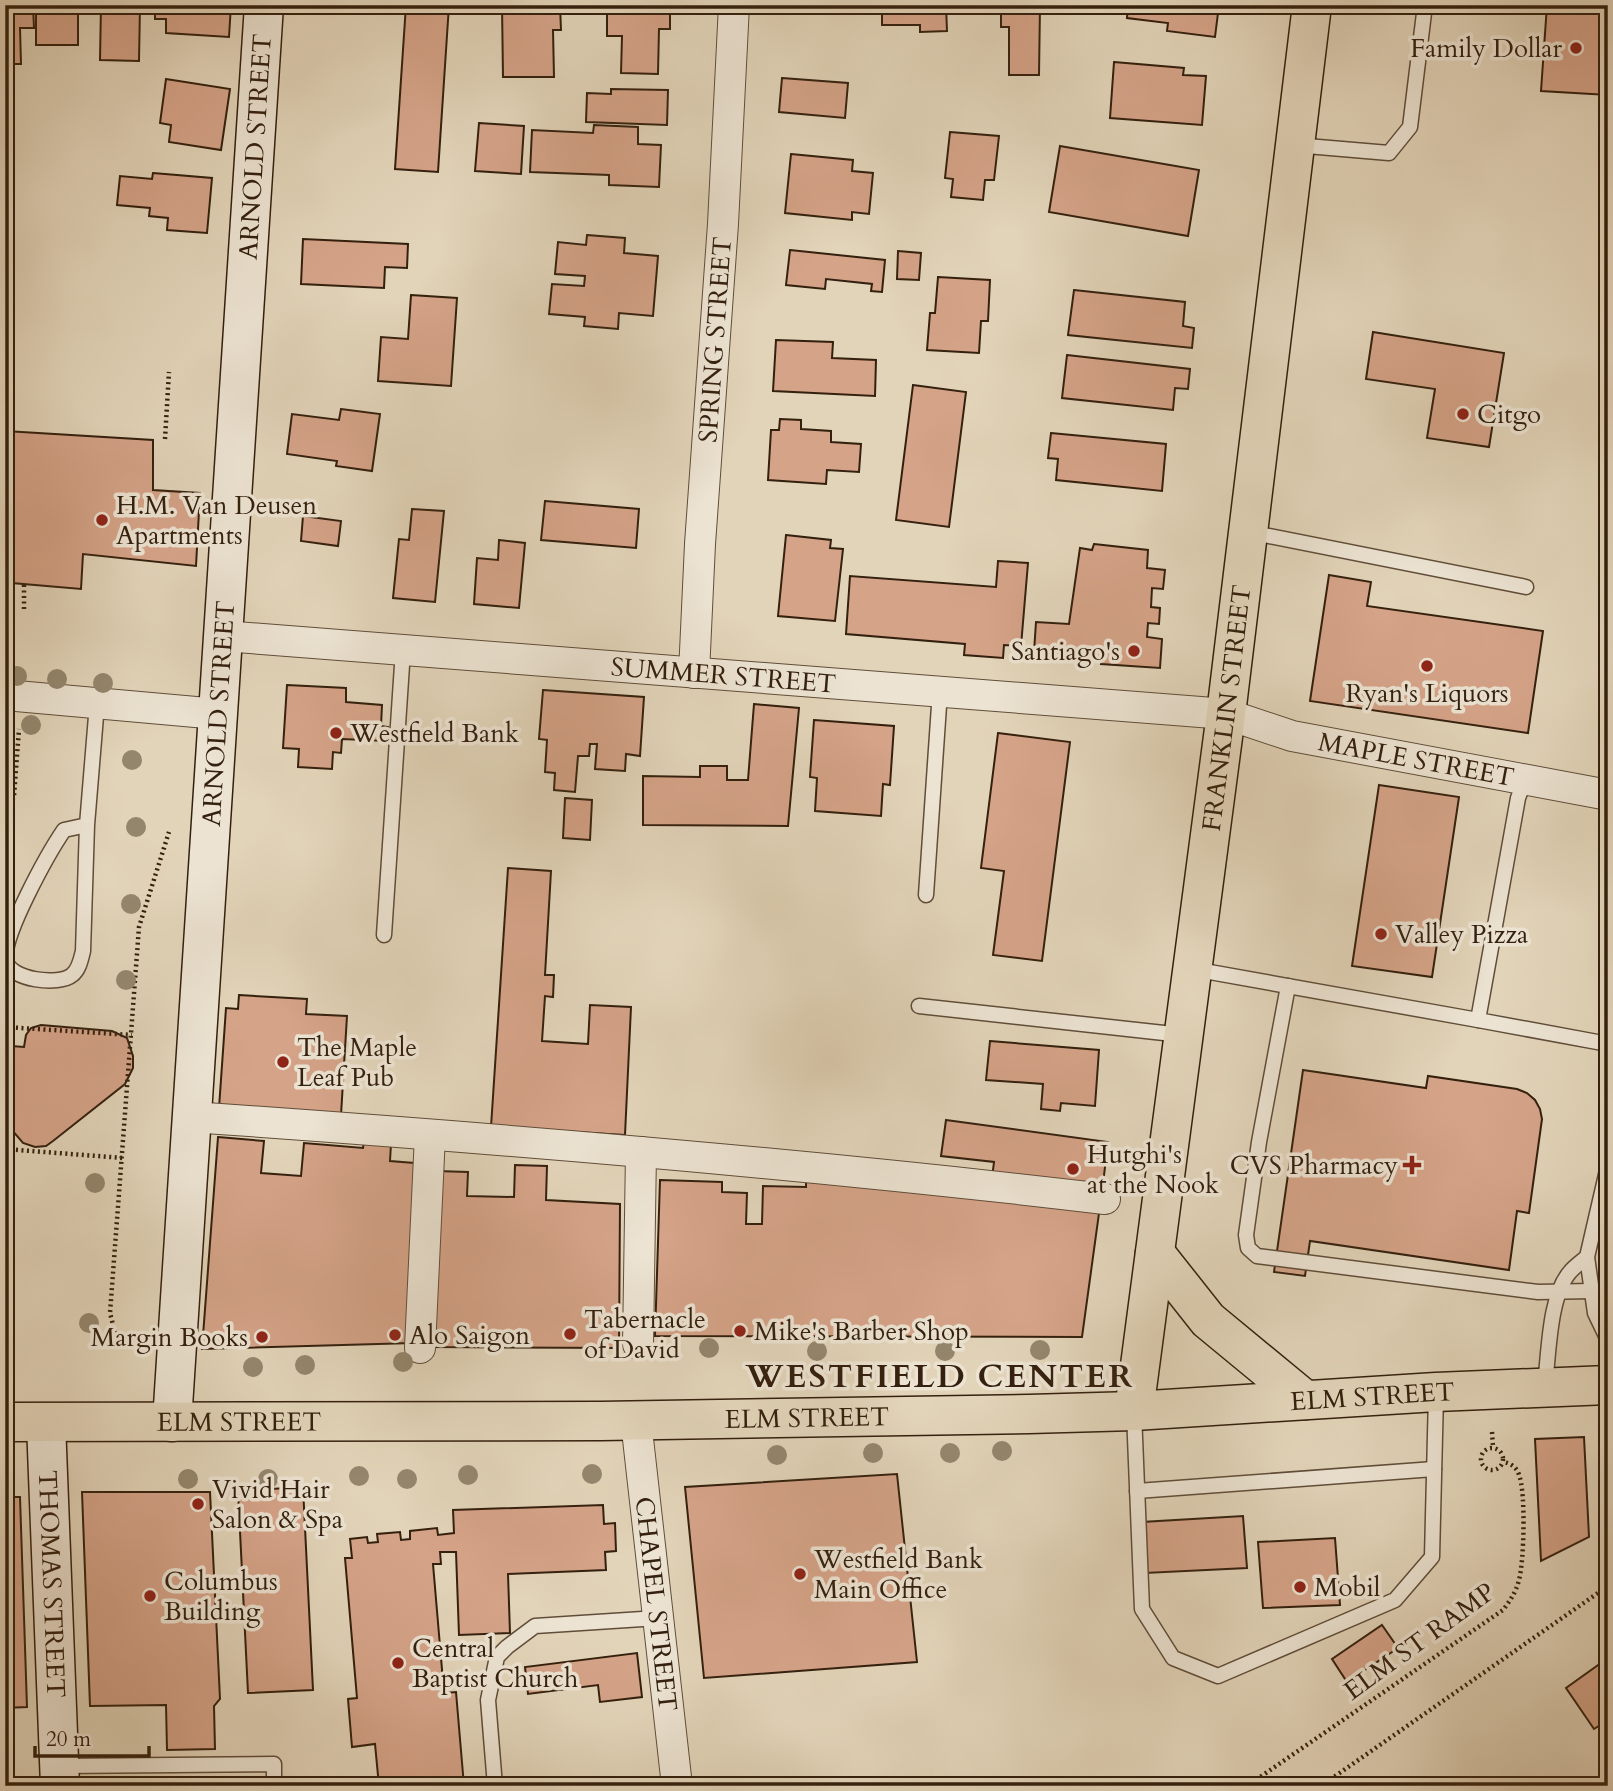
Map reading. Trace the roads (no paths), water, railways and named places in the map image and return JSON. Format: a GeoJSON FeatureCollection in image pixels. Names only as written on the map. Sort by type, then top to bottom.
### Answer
{"type":"FeatureCollection","features":[{"type":"Feature","properties":{"kind":"main road","name":"FRANKLIN STREET"},"geometry":{"type":"LineString","coordinates":[[1134,1411],[1226,714],[1311,5]]}},
{"type":"Feature","properties":{"kind":"main road"},"geometry":{"type":"LineString","coordinates":[[1155,1253],[1208,1320],[1305,1400]]}},
{"type":"Feature","properties":{"kind":"main road","name":"ELM STREET"},"geometry":{"type":"LineString","coordinates":[[5,1422],[636,1421],[1134,1411],[1436,1392],[1608,1385]]}},
{"type":"Feature","properties":{"kind":"street","name":"ARNOLD STREET"},"geometry":{"type":"LineString","coordinates":[[172,1422],[264,5]]}},
{"type":"Feature","properties":{"kind":"street","name":"SPRING STREET"},"geometry":{"type":"LineString","coordinates":[[694,673],[700,544],[723,224],[734,5]]}},
{"type":"Feature","properties":{"kind":"street","name":"SUMMER STREET"},"geometry":{"type":"LineString","coordinates":[[222,636],[1226,714]]}},
{"type":"Feature","properties":{"kind":"street"},"geometry":{"type":"LineString","coordinates":[[5,695],[218,714]]}},
{"type":"Feature","properties":{"kind":"street","name":"MAPLE STREET"},"geometry":{"type":"LineString","coordinates":[[1226,714],[1292,736],[1608,795]]}},
{"type":"Feature","properties":{"kind":"street"},"geometry":{"type":"LineString","coordinates":[[191,1117],[641,1152],[929,1178],[1105,1199]]}},
{"type":"Feature","properties":{"kind":"street"},"geometry":{"type":"LineString","coordinates":[[419,1348],[430,1135]]}},
{"type":"Feature","properties":{"kind":"street"},"geometry":{"type":"LineString","coordinates":[[638,1344],[641,1152]]}},
{"type":"Feature","properties":{"kind":"street","name":"CHAPEL STREET"},"geometry":{"type":"LineString","coordinates":[[636,1421],[677,1786]]}},
{"type":"Feature","properties":{"kind":"street","name":"THOMAS STREET"},"geometry":{"type":"LineString","coordinates":[[46,1423],[60,1776]]}},
{"type":"Feature","properties":{"kind":"lane"},"geometry":{"type":"LineString","coordinates":[[1295,145],[1389,153],[1410,127],[1426,5]]}},
{"type":"Feature","properties":{"kind":"lane"},"geometry":{"type":"LineString","coordinates":[[1248,532],[1526,587]]}},
{"type":"Feature","properties":{"kind":"lane"},"geometry":{"type":"LineString","coordinates":[[384,935],[403,650]]}},
{"type":"Feature","properties":{"kind":"lane"},"geometry":{"type":"LineString","coordinates":[[926,895],[940,691]]}},
{"type":"Feature","properties":{"kind":"lane"},"geometry":{"type":"LineString","coordinates":[[86,825],[64,830],[54,844],[8,938],[6,961],[9,970],[15,974],[33,979],[66,978],[74,974],[80,962],[83,951],[86,825],[97,704]]}},
{"type":"Feature","properties":{"kind":"lane"},"geometry":{"type":"LineString","coordinates":[[1478,1020],[1518,798],[1525,780]]}},
{"type":"Feature","properties":{"kind":"lane"},"geometry":{"type":"LineString","coordinates":[[1192,969],[1608,1044]]}},
{"type":"Feature","properties":{"kind":"lane"},"geometry":{"type":"LineString","coordinates":[[1288,986],[1259,1142],[1246,1236],[1248,1248],[1257,1256],[1505,1288],[1559,1293],[1592,1291]]}},
{"type":"Feature","properties":{"kind":"lane"},"geometry":{"type":"LineString","coordinates":[[919,1006],[1184,1035]]}},
{"type":"Feature","properties":{"kind":"lane"},"geometry":{"type":"LineString","coordinates":[[1608,1166],[1587,1257],[1595,1313],[1608,1340]]}},
{"type":"Feature","properties":{"kind":"lane"},"geometry":{"type":"LineString","coordinates":[[1544,1387],[1559,1293],[1570,1271],[1587,1257]]}},
{"type":"Feature","properties":{"kind":"lane"},"geometry":{"type":"LineString","coordinates":[[1134,1411],[1142,1609],[1173,1658],[1218,1676],[1395,1600],[1432,1556],[1436,1392]]}},
{"type":"Feature","properties":{"kind":"lane"},"geometry":{"type":"LineString","coordinates":[[1137,1491],[1434,1469]]}},
{"type":"Feature","properties":{"kind":"lane"},"geometry":{"type":"LineString","coordinates":[[495,1786],[488,1700],[498,1657],[507,1647],[535,1626],[658,1618]]}},
{"type":"Feature","properties":{"kind":"lane"},"geometry":{"type":"LineString","coordinates":[[60,1776],[274,1764],[274,1786]]}},
{"type":"Feature","properties":{"kind":"place","name":"Family Dollar"},"geometry":{"type":"Point","coordinates":[1576,48]}},
{"type":"Feature","properties":{"kind":"place","name":"Citgo"},"geometry":{"type":"Point","coordinates":[1463,414]}},
{"type":"Feature","properties":{"kind":"place","name":"H.M. Van Deusen Apartments"},"geometry":{"type":"Point","coordinates":[102,520]}},
{"type":"Feature","properties":{"kind":"place","name":"Santiago's"},"geometry":{"type":"Point","coordinates":[1134,651]}},
{"type":"Feature","properties":{"kind":"place","name":"Ryan's Liquors"},"geometry":{"type":"Point","coordinates":[1427,666]}},
{"type":"Feature","properties":{"kind":"place","name":"Westfield Bank"},"geometry":{"type":"Point","coordinates":[336,733]}},
{"type":"Feature","properties":{"kind":"place","name":"Valley Pizza"},"geometry":{"type":"Point","coordinates":[1381,934]}},
{"type":"Feature","properties":{"kind":"place","name":"The Maple Leaf Pub"},"geometry":{"type":"Point","coordinates":[283,1062]}},
{"type":"Feature","properties":{"kind":"place","name":"CVS Pharmacy"},"geometry":{"type":"Point","coordinates":[1412,1165]}},
{"type":"Feature","properties":{"kind":"place","name":"Hutghi's at the Nook"},"geometry":{"type":"Point","coordinates":[1073,1169]}},
{"type":"Feature","properties":{"kind":"place","name":"Mike's Barber Shop"},"geometry":{"type":"Point","coordinates":[740,1331]}},
{"type":"Feature","properties":{"kind":"place","name":"Tabernacle of David"},"geometry":{"type":"Point","coordinates":[570,1334]}},
{"type":"Feature","properties":{"kind":"place","name":"Alo Saigon"},"geometry":{"type":"Point","coordinates":[395,1335]}},
{"type":"Feature","properties":{"kind":"place","name":"Margin Books"},"geometry":{"type":"Point","coordinates":[262,1337]}},
{"type":"Feature","properties":{"kind":"place","name":"Vivid Hair Salon & Spa"},"geometry":{"type":"Point","coordinates":[198,1504]}},
{"type":"Feature","properties":{"kind":"place","name":"Westfield Bank Main Office"},"geometry":{"type":"Point","coordinates":[800,1574]}},
{"type":"Feature","properties":{"kind":"place","name":"Mobil"},"geometry":{"type":"Point","coordinates":[1300,1587]}},
{"type":"Feature","properties":{"kind":"place","name":"Columbus Building"},"geometry":{"type":"Point","coordinates":[150,1596]}},
{"type":"Feature","properties":{"kind":"place","name":"Central Baptist Church"},"geometry":{"type":"Point","coordinates":[398,1663]}},
{"type":"Feature","properties":{"kind":"district","name":"WESTFIELD CENTER"},"geometry":{"type":"Point","coordinates":[940,1375]}}]}
